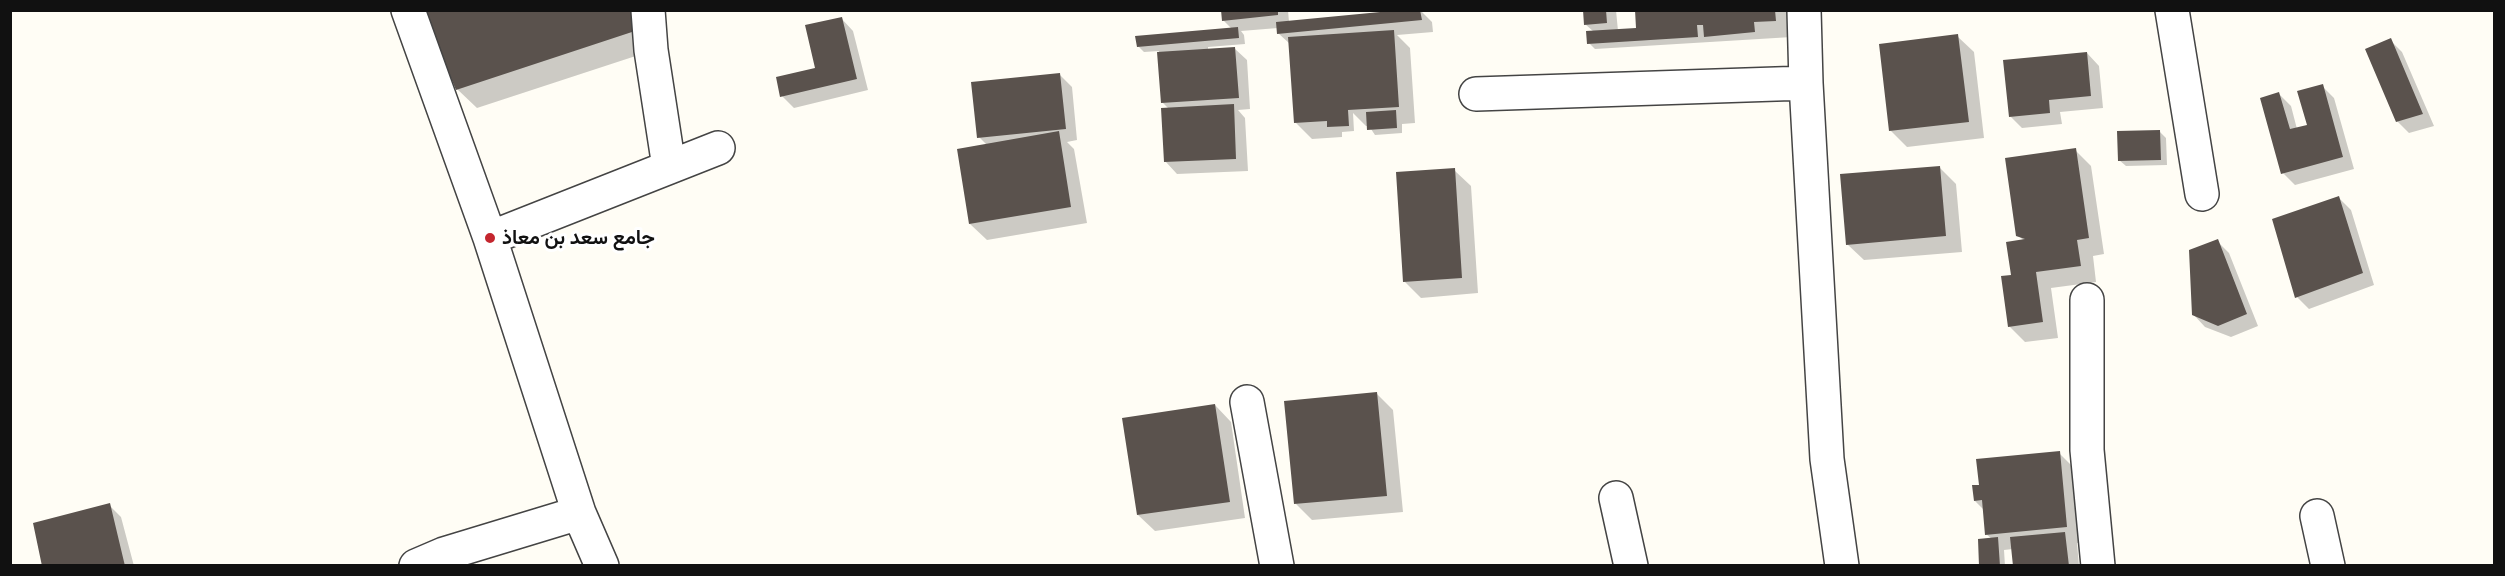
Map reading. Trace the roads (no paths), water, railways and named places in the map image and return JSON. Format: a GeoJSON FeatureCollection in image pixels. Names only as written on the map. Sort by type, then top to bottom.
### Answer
{"type":"FeatureCollection","features":[{"type":"Feature","properties":{"kind":"street"},"geometry":{"type":"LineString","coordinates":[[408,10],[490,238],[579,513],[603,566]]}},
{"type":"Feature","properties":{"kind":"street"},"geometry":{"type":"LineString","coordinates":[[648,10],[651,50],[669,167]]}},
{"type":"Feature","properties":{"kind":"street"},"geometry":{"type":"LineString","coordinates":[[1804,10],[1827,459],[1842,566]]}},
{"type":"Feature","properties":{"kind":"street"},"geometry":{"type":"LineString","coordinates":[[2172,10],[2202,194]]}},
{"type":"Feature","properties":{"kind":"street"},"geometry":{"type":"LineString","coordinates":[[1476,94],[1806,83]]}},
{"type":"Feature","properties":{"kind":"street"},"geometry":{"type":"LineString","coordinates":[[490,238],[718,148]]}},
{"type":"Feature","properties":{"kind":"street"},"geometry":{"type":"LineString","coordinates":[[2087,300],[2087,450],[2098,566]]}},
{"type":"Feature","properties":{"kind":"street"},"geometry":{"type":"LineString","coordinates":[[1247,402],[1277,566]]}},
{"type":"Feature","properties":{"kind":"street"},"geometry":{"type":"LineString","coordinates":[[1616,498],[1631,566]]}},
{"type":"Feature","properties":{"kind":"street"},"geometry":{"type":"LineString","coordinates":[[416,566],[444,554],[579,513]]}},
{"type":"Feature","properties":{"kind":"street"},"geometry":{"type":"LineString","coordinates":[[2317,516],[2328,566]]}},
{"type":"Feature","properties":{"kind":"place","name":"جامع سعد بن معاذ"},"geometry":{"type":"Point","coordinates":[490,238]}}]}
